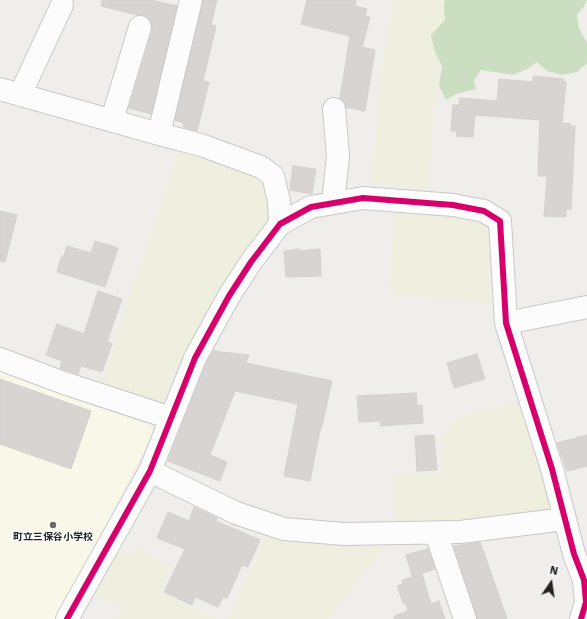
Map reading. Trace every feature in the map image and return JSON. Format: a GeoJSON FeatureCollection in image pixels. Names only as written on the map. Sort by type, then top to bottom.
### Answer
{"type":"FeatureCollection","features":[{"type":"Feature","properties":{"kind":"street"},"geometry":{"type":"LineString","coordinates":[[158,134],[191,0]]}},
{"type":"Feature","properties":{"kind":"street"},"geometry":{"type":"LineString","coordinates":[[62,5],[10,92],[201,145],[261,167],[273,176],[280,201],[280,224]]}},
{"type":"Feature","properties":{"kind":"street"},"geometry":{"type":"LineString","coordinates":[[112,120],[140,27]]}},
{"type":"Feature","properties":{"kind":"street"},"geometry":{"type":"LineString","coordinates":[[333,203],[338,156],[334,108]]}},
{"type":"Feature","properties":{"kind":"street"},"geometry":{"type":"LineString","coordinates":[[67,619],[150,471],[195,358],[229,296],[251,262],[280,224],[311,208],[363,198],[453,204],[484,211],[500,221],[506,323],[543,440],[574,554],[584,580],[586,602],[581,619]]}},
{"type":"Feature","properties":{"kind":"street"},"geometry":{"type":"LineString","coordinates":[[506,323],[587,307]]}},
{"type":"Feature","properties":{"kind":"street"},"geometry":{"type":"LineString","coordinates":[[0,359],[64,383],[170,418]]}},
{"type":"Feature","properties":{"kind":"street"},"geometry":{"type":"LineString","coordinates":[[150,471],[236,513],[284,529],[344,534],[436,533],[460,532],[565,519]]}},
{"type":"Feature","properties":{"kind":"street"},"geometry":{"type":"LineString","coordinates":[[436,533],[465,619]]}},
{"type":"Feature","properties":{"kind":"shaded area","name":"町立三保谷小学校"},"geometry":{"type":"Polygon","coordinates":[[[0,372],[149,425],[154,432],[56,619],[0,619],[0,372]]]}},
{"type":"Feature","properties":{"kind":"green space"},"geometry":{"type":"Polygon","coordinates":[[[394,0],[448,0],[434,110],[428,190],[371,183],[382,67],[394,0]]]}},
{"type":"Feature","properties":{"kind":"green space"},"geometry":{"type":"Polygon","coordinates":[[[445,0],[587,0],[583,8],[577,14],[579,28],[587,43],[587,63],[577,72],[562,75],[547,71],[537,62],[527,69],[513,75],[481,70],[474,80],[476,89],[456,94],[446,100],[439,86],[442,66],[435,52],[431,35],[445,20],[445,0]]]}},
{"type":"Feature","properties":{"kind":"green space"},"geometry":{"type":"Polygon","coordinates":[[[178,150],[246,171],[263,179],[271,196],[271,228],[254,242],[223,283],[173,373],[164,401],[158,403],[102,385],[130,292],[155,222],[178,150]]]}},
{"type":"Feature","properties":{"kind":"green space"},"geometry":{"type":"Polygon","coordinates":[[[394,210],[481,220],[491,226],[489,304],[389,294],[394,210]]]}},
{"type":"Feature","properties":{"kind":"green space"},"geometry":{"type":"Polygon","coordinates":[[[517,401],[542,473],[553,512],[403,527],[396,520],[393,475],[445,472],[442,435],[451,433],[453,420],[517,401]]]}},
{"type":"Feature","properties":{"kind":"green space"},"geometry":{"type":"Polygon","coordinates":[[[267,534],[327,544],[384,547],[329,619],[227,619],[267,534]]]}},
{"type":"Feature","properties":{"kind":"green space"},"geometry":{"type":"Polygon","coordinates":[[[136,547],[170,566],[159,591],[215,619],[117,619],[123,610],[91,593],[118,549],[132,556],[136,547]]]}},
{"type":"Feature","properties":{"kind":"building"},"geometry":{"type":"Polygon","coordinates":[[[102,0],[150,0],[177,6],[151,114],[129,108],[152,31],[152,24],[144,15],[137,15],[101,6],[102,0]]]}},
{"type":"Feature","properties":{"kind":"building"},"geometry":{"type":"Polygon","coordinates":[[[203,0],[217,0],[211,25],[216,26],[203,81],[209,82],[197,131],[183,127],[184,123],[175,120],[203,0]]]}},
{"type":"Feature","properties":{"kind":"building"},"geometry":{"type":"Polygon","coordinates":[[[307,0],[356,0],[355,6],[367,9],[365,16],[370,17],[362,47],[375,50],[365,111],[346,107],[340,98],[350,36],[301,24],[307,0]]]}},
{"type":"Feature","properties":{"kind":"building"},"geometry":{"type":"Polygon","coordinates":[[[533,76],[563,79],[563,81],[566,82],[562,123],[575,126],[571,209],[566,209],[566,217],[544,216],[547,176],[538,176],[540,120],[475,115],[473,137],[456,136],[457,131],[451,131],[453,105],[459,105],[460,98],[497,101],[499,79],[533,82],[533,76]]]}},
{"type":"Feature","properties":{"kind":"building"},"geometry":{"type":"Polygon","coordinates":[[[293,166],[316,169],[312,194],[290,190],[293,166]]]}},
{"type":"Feature","properties":{"kind":"building"},"geometry":{"type":"Polygon","coordinates":[[[0,211],[17,215],[5,262],[0,261],[0,211]]]}},
{"type":"Feature","properties":{"kind":"building"},"geometry":{"type":"Polygon","coordinates":[[[95,241],[118,248],[105,287],[57,272],[61,257],[63,258],[67,246],[91,253],[95,241]]]}},
{"type":"Feature","properties":{"kind":"building"},"geometry":{"type":"Polygon","coordinates":[[[299,249],[299,251],[320,249],[321,276],[286,277],[284,251],[299,249]]]}},
{"type":"Feature","properties":{"kind":"building"},"geometry":{"type":"Polygon","coordinates":[[[98,291],[122,299],[107,342],[112,344],[102,372],[81,366],[78,374],[60,368],[62,361],[46,355],[57,324],[84,334],[98,291]]]}},
{"type":"Feature","properties":{"kind":"building"},"geometry":{"type":"Polygon","coordinates":[[[214,350],[249,355],[246,363],[332,381],[310,481],[284,476],[298,404],[235,391],[210,455],[227,462],[220,481],[168,461],[206,363],[214,350]]]}},
{"type":"Feature","properties":{"kind":"building"},"geometry":{"type":"Polygon","coordinates":[[[477,354],[485,379],[454,388],[447,363],[477,354]]]}},
{"type":"Feature","properties":{"kind":"building"},"geometry":{"type":"Polygon","coordinates":[[[0,379],[91,411],[71,469],[0,444],[0,379]]]}},
{"type":"Feature","properties":{"kind":"building"},"geometry":{"type":"Polygon","coordinates":[[[416,393],[417,406],[422,405],[423,423],[381,426],[380,421],[359,422],[357,396],[416,393]]]}},
{"type":"Feature","properties":{"kind":"building"},"geometry":{"type":"Polygon","coordinates":[[[434,435],[437,470],[417,471],[415,436],[434,435]]]}},
{"type":"Feature","properties":{"kind":"building"},"geometry":{"type":"Polygon","coordinates":[[[587,435],[587,466],[567,471],[557,443],[587,435]]]}},
{"type":"Feature","properties":{"kind":"building"},"geometry":{"type":"Polygon","coordinates":[[[194,507],[217,518],[216,521],[260,540],[248,567],[242,565],[227,598],[223,597],[218,607],[195,597],[192,605],[164,592],[185,549],[157,538],[168,512],[189,521],[194,507]]]}},
{"type":"Feature","properties":{"kind":"building"},"geometry":{"type":"Polygon","coordinates":[[[480,542],[507,619],[477,619],[454,546],[480,542]]]}},
{"type":"Feature","properties":{"kind":"building"},"geometry":{"type":"Polygon","coordinates":[[[428,549],[435,569],[412,576],[406,555],[428,549]]]}},
{"type":"Feature","properties":{"kind":"building"},"geometry":{"type":"Polygon","coordinates":[[[422,574],[431,604],[439,601],[445,619],[394,619],[394,616],[408,611],[405,602],[403,603],[397,586],[403,584],[402,580],[422,574]]]}},
{"type":"Feature","properties":{"kind":"cycle path"},"geometry":{"type":"LineString","coordinates":[[67,619],[150,471],[195,358],[229,296],[251,262],[280,224],[311,207],[363,198],[453,205],[484,211],[500,221],[506,323],[552,469],[574,554],[584,580],[586,602],[581,619]]}},
{"type":"Feature","properties":{"kind":"place","name":"町立三保谷小学校"},"geometry":{"type":"Point","coordinates":[53,525]}}]}
